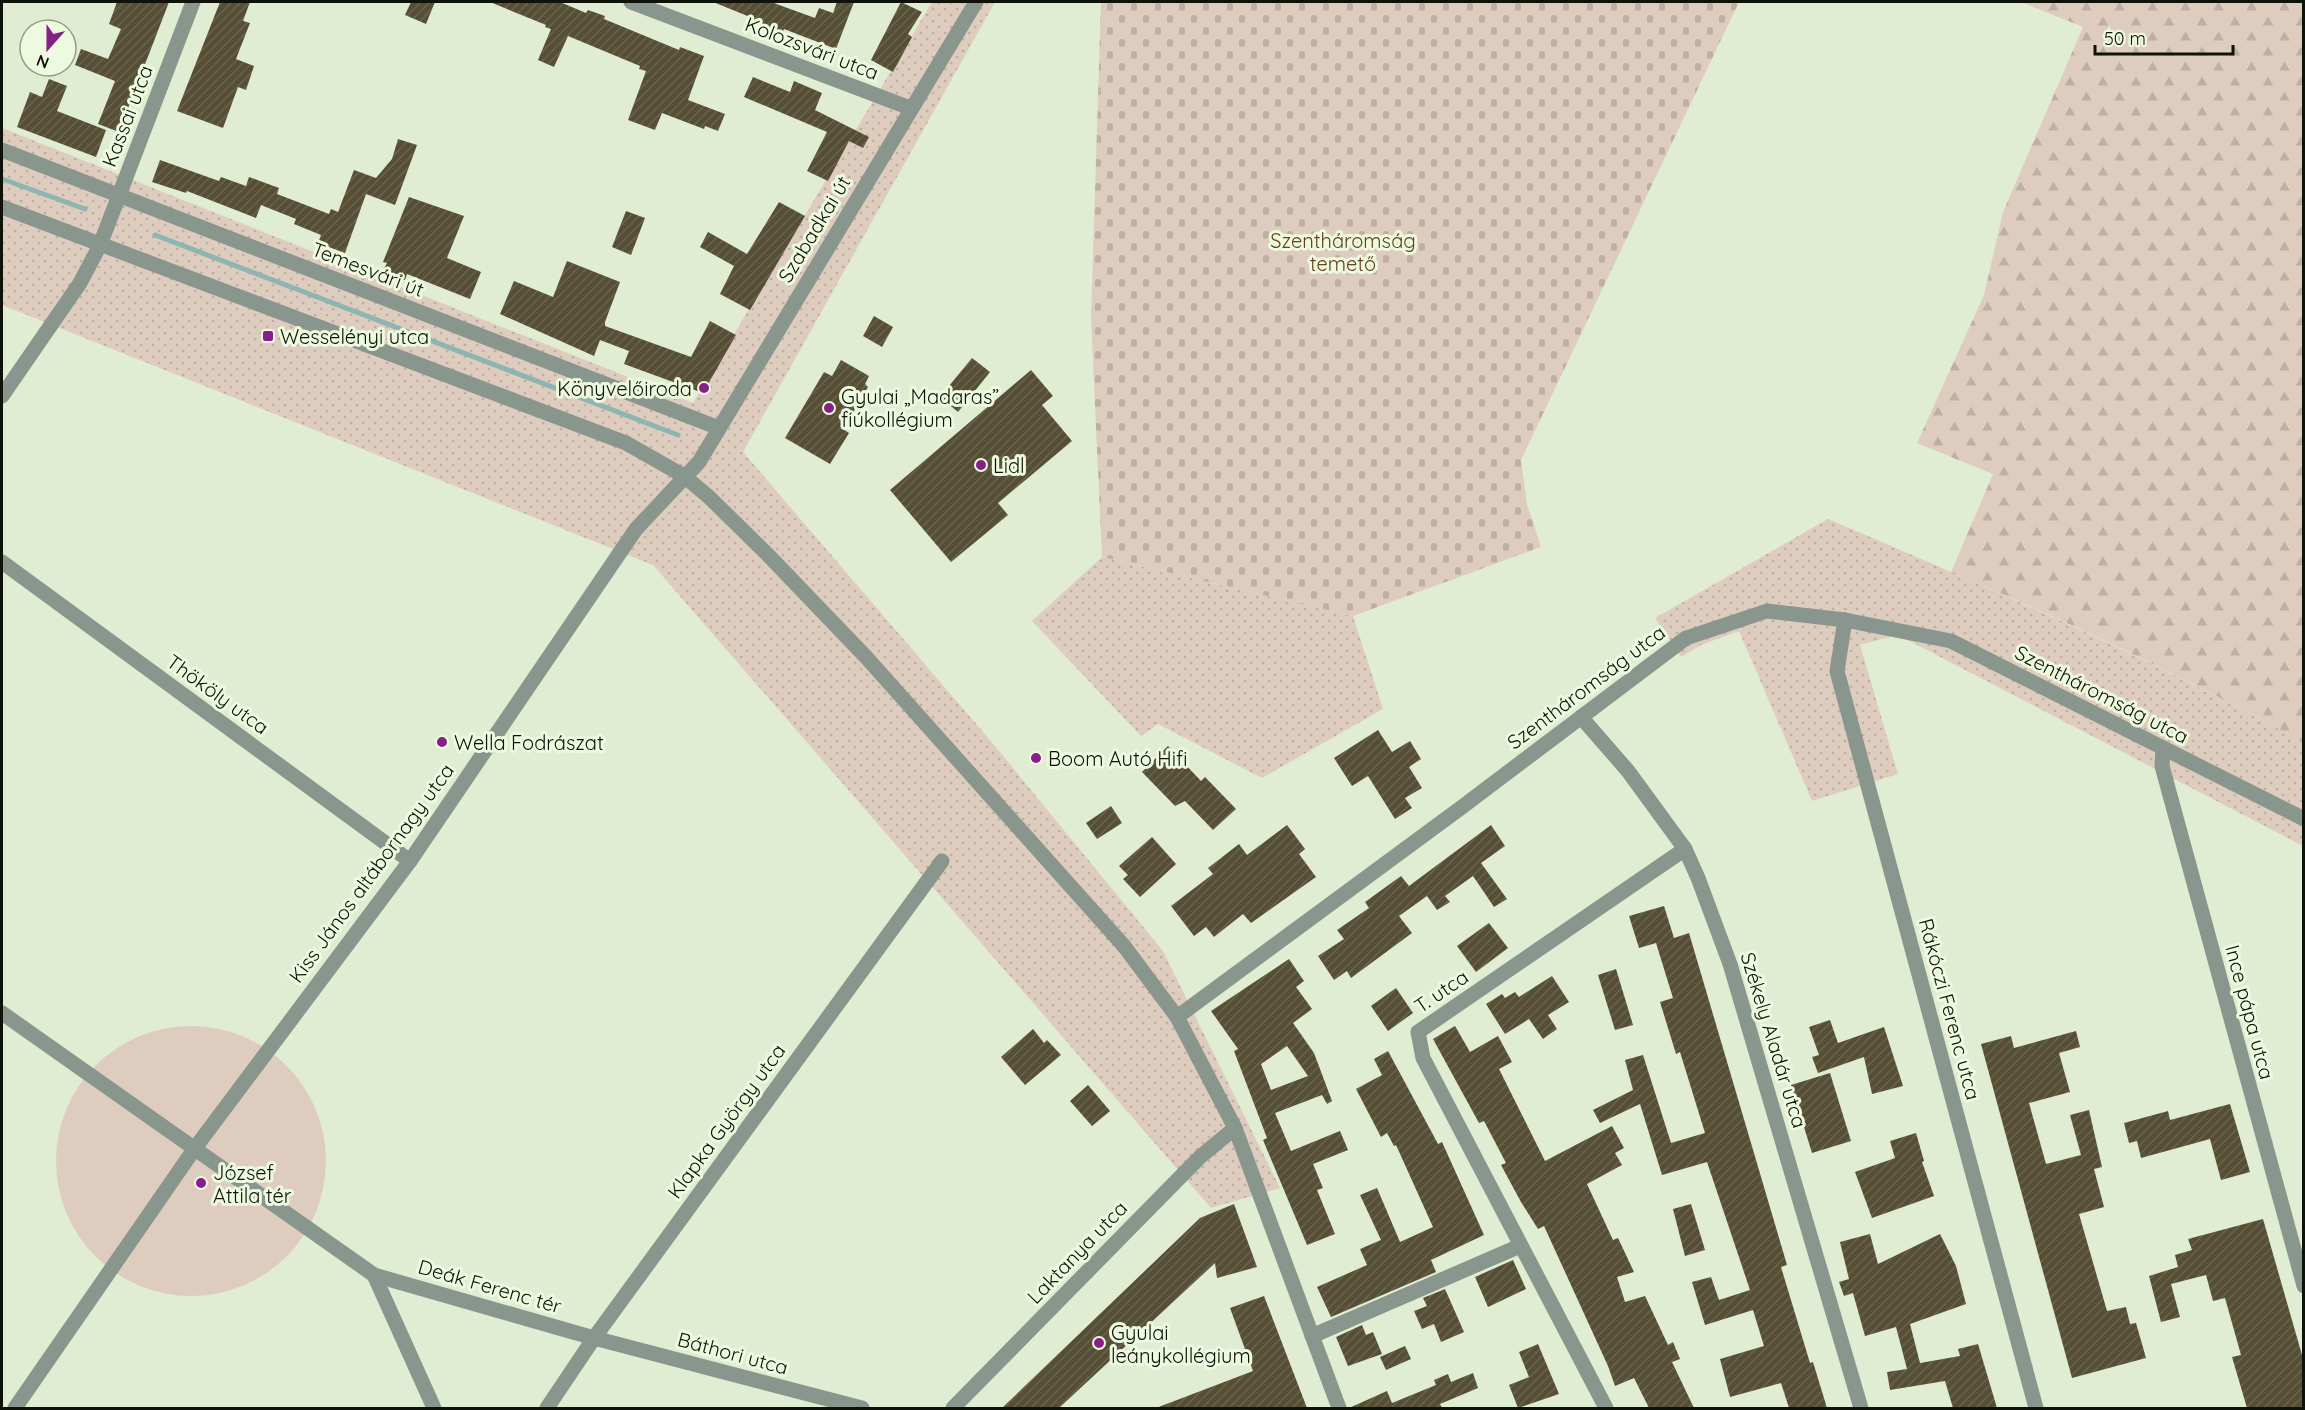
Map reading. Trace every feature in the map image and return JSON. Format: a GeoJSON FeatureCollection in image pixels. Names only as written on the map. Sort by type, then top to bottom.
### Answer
{"type":"FeatureCollection","features":[{"type":"Feature","properties":{"kind":"street","name":"Kassai utca"},"geometry":{"type":"LineString","coordinates":[[100,245],[193,2]]}},
{"type":"Feature","properties":{"kind":"street","name":"Kolozsvári utca"},"geometry":{"type":"LineString","coordinates":[[631,2],[910,108]]}},
{"type":"Feature","properties":{"kind":"street","name":"Szabadkai út"},"geometry":{"type":"LineString","coordinates":[[684,476],[699,462],[910,108],[976,2]]}},
{"type":"Feature","properties":{"kind":"street","name":"Temesvári út"},"geometry":{"type":"LineString","coordinates":[[2,150],[718,428]]}},
{"type":"Feature","properties":{"kind":"street"},"geometry":{"type":"LineString","coordinates":[[2,207],[626,443],[649,454],[684,476],[709,497],[763,549],[866,657],[1124,946],[1177,1017],[1235,1128],[1339,1408]]}},
{"type":"Feature","properties":{"kind":"street"},"geometry":{"type":"LineString","coordinates":[[2,396],[80,283],[100,245]]}},
{"type":"Feature","properties":{"kind":"street","name":"Kiss János altábornagy utca"},"geometry":{"type":"LineString","coordinates":[[195,1148],[410,861],[636,529],[684,476]]}},
{"type":"Feature","properties":{"kind":"street","name":"Thököly utca"},"geometry":{"type":"LineString","coordinates":[[2,562],[410,861]]}},
{"type":"Feature","properties":{"kind":"street","name":"Szentháromság utca"},"geometry":{"type":"LineString","coordinates":[[1177,1017],[1686,638],[1767,611],[1845,620],[1951,641],[2304,819]]}},
{"type":"Feature","properties":{"kind":"street","name":"Rákóczi Ferenc utca"},"geometry":{"type":"LineString","coordinates":[[1845,620],[1837,671],[2036,1408]]}},
{"type":"Feature","properties":{"kind":"street","name":"Székely Aladár utca"},"geometry":{"type":"LineString","coordinates":[[1581,717],[1628,771],[1685,849],[1730,964],[1861,1408]]}},
{"type":"Feature","properties":{"kind":"street","name":"Ince pápa utca"},"geometry":{"type":"LineString","coordinates":[[2163,748],[2162,766],[2304,1286]]}},
{"type":"Feature","properties":{"kind":"street","name":"T. utca"},"geometry":{"type":"LineString","coordinates":[[1606,1408],[1423,1058],[1418,1032],[1685,849]]}},
{"type":"Feature","properties":{"kind":"street","name":"Klapka György utca"},"geometry":{"type":"LineString","coordinates":[[547,1408],[594,1338],[942,861]]}},
{"type":"Feature","properties":{"kind":"street"},"geometry":{"type":"LineString","coordinates":[[2,1013],[195,1148],[15,1408]]}},
{"type":"Feature","properties":{"kind":"street","name":"Laktanya utca"},"geometry":{"type":"LineString","coordinates":[[953,1408],[1200,1156],[1235,1128]]}},
{"type":"Feature","properties":{"kind":"street","name":"Deák Ferenc tér"},"geometry":{"type":"LineString","coordinates":[[195,1148],[374,1275],[594,1338]]}},
{"type":"Feature","properties":{"kind":"street"},"geometry":{"type":"LineString","coordinates":[[1312,1336],[1520,1246]]}},
{"type":"Feature","properties":{"kind":"street"},"geometry":{"type":"LineString","coordinates":[[374,1275],[434,1408]]}},
{"type":"Feature","properties":{"kind":"street","name":"Báthori utca"},"geometry":{"type":"LineString","coordinates":[[594,1338],[862,1408]]}},
{"type":"Feature","properties":{"kind":"green space"},"geometry":{"type":"Polygon","coordinates":[[[932,2],[995,2],[743,452],[995,746],[1163,951],[1280,1188],[1211,1208],[653,565],[2,305],[2,128],[693,403],[932,2]]]}},
{"type":"Feature","properties":{"kind":"green space","name":"Szentháromság temető"},"geometry":{"type":"Polygon","coordinates":[[[1101,2],[1739,2],[1521,460],[1527,504],[1541,547],[1353,616],[1102,557],[1091,318],[1101,2]]]}},
{"type":"Feature","properties":{"kind":"green space"},"geometry":{"type":"Polygon","coordinates":[[[2021,2],[2303,2],[2303,742],[2129,653],[1951,572],[1993,474],[1917,443],[1984,295],[2003,212],[2083,27],[2021,2]]]}},
{"type":"Feature","properties":{"kind":"green space"},"geometry":{"type":"Polygon","coordinates":[[[1828,519],[2069,624],[2187,681],[2303,742],[2303,846],[1898,635],[1860,645],[1898,774],[1812,801],[1739,631],[1701,645],[1681,657],[1655,618],[1828,519]]]}},
{"type":"Feature","properties":{"kind":"green space"},"geometry":{"type":"Polygon","coordinates":[[[1102,557],[1353,616],[1383,709],[1262,778],[1158,724],[1141,736],[1032,621],[1102,557]]]}},
{"type":"Feature","properties":{"kind":"green space"},"geometry":{"type":"Polygon","coordinates":[[[191,1026],[217,1029],[243,1036],[277,1057],[295,1075],[316,1109],[323,1135],[326,1161],[323,1187],[316,1213],[295,1247],[277,1265],[243,1286],[217,1293],[191,1296],[165,1293],[139,1286],[105,1265],[87,1247],[66,1213],[59,1187],[56,1161],[59,1135],[66,1109],[87,1075],[105,1057],[139,1036],[165,1029],[191,1026]]]}},
{"type":"Feature","properties":{"kind":"building"},"geometry":{"type":"Polygon","coordinates":[[[117,2],[169,2],[119,132],[98,124],[115,81],[78,66],[81,49],[108,59],[121,29],[109,24],[117,2]]]}},
{"type":"Feature","properties":{"kind":"building"},"geometry":{"type":"Polygon","coordinates":[[[220,2],[250,2],[243,21],[250,23],[236,59],[254,66],[246,90],[238,87],[223,128],[177,111],[220,2]]]}},
{"type":"Feature","properties":{"kind":"building"},"geometry":{"type":"Polygon","coordinates":[[[411,2],[435,2],[426,24],[405,15],[411,2]]]}},
{"type":"Feature","properties":{"kind":"building"},"geometry":{"type":"Polygon","coordinates":[[[490,2],[560,2],[586,13],[588,10],[605,16],[604,19],[679,50],[680,47],[704,56],[688,100],[725,114],[718,131],[705,126],[704,129],[662,113],[655,130],[628,120],[646,71],[639,69],[640,66],[568,36],[554,67],[538,60],[551,29],[490,2]]]}},
{"type":"Feature","properties":{"kind":"building"},"geometry":{"type":"Polygon","coordinates":[[[713,2],[771,2],[815,18],[819,8],[833,13],[837,2],[854,2],[836,49],[784,29],[783,32],[749,20],[750,17],[713,2]]]}},
{"type":"Feature","properties":{"kind":"building"},"geometry":{"type":"Polygon","coordinates":[[[901,2],[922,12],[908,34],[912,37],[893,72],[871,60],[901,2]]]}},
{"type":"Feature","properties":{"kind":"building"},"geometry":{"type":"Polygon","coordinates":[[[753,77],[790,92],[794,81],[822,93],[815,110],[869,137],[863,148],[849,141],[828,181],[807,171],[827,132],[744,97],[753,77]]]}},
{"type":"Feature","properties":{"kind":"building"},"geometry":{"type":"Polygon","coordinates":[[[49,79],[67,86],[57,111],[106,130],[96,157],[17,127],[30,92],[42,97],[49,79]]]}},
{"type":"Feature","properties":{"kind":"building"},"geometry":{"type":"Polygon","coordinates":[[[398,139],[417,145],[395,205],[366,194],[345,253],[318,243],[321,235],[294,224],[296,219],[261,205],[256,218],[187,191],[186,193],[152,182],[160,160],[219,181],[221,177],[246,186],[249,177],[279,188],[277,194],[329,214],[331,209],[338,212],[354,170],[376,178],[392,159],[398,139]]]}},
{"type":"Feature","properties":{"kind":"building"},"geometry":{"type":"Polygon","coordinates":[[[409,197],[464,216],[447,258],[481,272],[470,299],[407,274],[405,280],[383,271],[387,263],[383,262],[409,197]]]}},
{"type":"Feature","properties":{"kind":"building"},"geometry":{"type":"Polygon","coordinates":[[[779,202],[805,216],[750,310],[720,294],[734,266],[700,247],[708,232],[747,254],[779,202]]]}},
{"type":"Feature","properties":{"kind":"building"},"geometry":{"type":"Polygon","coordinates":[[[626,211],[645,218],[631,255],[612,247],[626,211]]]}},
{"type":"Feature","properties":{"kind":"building"},"geometry":{"type":"Polygon","coordinates":[[[567,261],[620,282],[605,326],[691,357],[710,321],[736,335],[703,393],[624,364],[629,351],[600,340],[594,356],[500,314],[514,281],[553,297],[567,261]]]}},
{"type":"Feature","properties":{"kind":"building"},"geometry":{"type":"Polygon","coordinates":[[[874,316],[893,327],[882,347],[863,336],[874,316]]]}},
{"type":"Feature","properties":{"kind":"building"},"geometry":{"type":"Polygon","coordinates":[[[972,358],[990,372],[958,412],[940,397],[972,358]]]}},
{"type":"Feature","properties":{"kind":"building","name":"Gyulai „Madaras” fiúkollégium"},"geometry":{"type":"Polygon","coordinates":[[[841,360],[869,376],[865,384],[868,387],[843,429],[849,433],[830,464],[785,438],[824,372],[832,376],[841,360]]]}},
{"type":"Feature","properties":{"kind":"building","name":"Lidl"},"geometry":{"type":"Polygon","coordinates":[[[1031,370],[1053,396],[1042,405],[1072,441],[998,503],[1008,515],[951,562],[890,490],[1031,370]]]}},
{"type":"Feature","properties":{"kind":"building"},"geometry":{"type":"Polygon","coordinates":[[[1378,730],[1392,752],[1410,741],[1421,759],[1409,767],[1422,788],[1405,798],[1412,808],[1395,819],[1368,776],[1352,786],[1334,758],[1378,730]]]}},
{"type":"Feature","properties":{"kind":"building"},"geometry":{"type":"Polygon","coordinates":[[[1168,746],[1201,781],[1205,777],[1236,809],[1213,830],[1185,801],[1175,806],[1142,772],[1168,746]]]}},
{"type":"Feature","properties":{"kind":"building"},"geometry":{"type":"Polygon","coordinates":[[[1111,806],[1122,823],[1097,839],[1086,823],[1111,806]]]}},
{"type":"Feature","properties":{"kind":"building"},"geometry":{"type":"Polygon","coordinates":[[[1287,825],[1305,849],[1299,854],[1316,877],[1251,923],[1243,914],[1214,937],[1206,927],[1194,936],[1171,906],[1213,874],[1208,868],[1239,844],[1247,855],[1287,825]]]}},
{"type":"Feature","properties":{"kind":"building"},"geometry":{"type":"Polygon","coordinates":[[[1491,825],[1505,846],[1481,863],[1507,899],[1494,907],[1473,876],[1445,896],[1450,902],[1437,910],[1427,896],[1399,916],[1412,933],[1351,978],[1347,971],[1334,980],[1318,956],[1344,939],[1337,930],[1369,908],[1365,902],[1401,876],[1409,886],[1491,825]]]}},
{"type":"Feature","properties":{"kind":"building"},"geometry":{"type":"Polygon","coordinates":[[[1152,837],[1176,864],[1140,897],[1123,879],[1128,875],[1119,866],[1152,837]]]}},
{"type":"Feature","properties":{"kind":"building"},"geometry":{"type":"Polygon","coordinates":[[[1664,906],[1674,938],[1689,933],[1787,1265],[1781,1267],[1810,1363],[1813,1362],[1827,1408],[1789,1408],[1781,1383],[1730,1397],[1720,1359],[1764,1346],[1753,1310],[1705,1325],[1692,1282],[1711,1277],[1719,1300],[1750,1290],[1707,1162],[1662,1175],[1640,1104],[1600,1123],[1593,1110],[1633,1090],[1625,1060],[1643,1055],[1671,1143],[1705,1133],[1680,1052],[1676,1054],[1660,1002],[1673,998],[1656,943],[1639,948],[1629,916],[1664,906]]]}},
{"type":"Feature","properties":{"kind":"building"},"geometry":{"type":"Polygon","coordinates":[[[1489,923],[1508,948],[1476,972],[1457,946],[1489,923]]]}},
{"type":"Feature","properties":{"kind":"building"},"geometry":{"type":"Polygon","coordinates":[[[1289,959],[1304,981],[1296,987],[1312,1009],[1293,1023],[1314,1053],[1332,1101],[1327,1104],[1322,1095],[1275,1113],[1291,1151],[1340,1131],[1348,1150],[1313,1164],[1323,1188],[1317,1190],[1335,1234],[1307,1245],[1263,1140],[1267,1138],[1234,1051],[1238,1049],[1211,1011],[1289,959]],[[1287,1046],[1261,1064],[1271,1090],[1308,1076],[1287,1046]]]}},
{"type":"Feature","properties":{"kind":"building"},"geometry":{"type":"Polygon","coordinates":[[[1616,969],[1633,1025],[1615,1030],[1598,975],[1616,969]]]}},
{"type":"Feature","properties":{"kind":"building"},"geometry":{"type":"Polygon","coordinates":[[[1552,976],[1569,1002],[1548,1015],[1557,1029],[1543,1039],[1529,1019],[1505,1034],[1486,1004],[1502,994],[1505,998],[1515,992],[1519,997],[1552,976]]]}},
{"type":"Feature","properties":{"kind":"building"},"geometry":{"type":"Polygon","coordinates":[[[1396,988],[1413,1013],[1388,1031],[1371,1006],[1396,988]]]}},
{"type":"Feature","properties":{"kind":"building"},"geometry":{"type":"Polygon","coordinates":[[[1830,1020],[1838,1043],[1884,1027],[1903,1086],[1872,1094],[1864,1057],[1818,1073],[1812,1057],[1819,1055],[1809,1027],[1830,1020]]]}},
{"type":"Feature","properties":{"kind":"building"},"geometry":{"type":"Polygon","coordinates":[[[1455,1026],[1470,1052],[1498,1036],[1512,1062],[1499,1069],[1545,1161],[1612,1126],[1624,1148],[1615,1153],[1622,1165],[1587,1184],[1613,1240],[1618,1238],[1634,1272],[1617,1277],[1625,1302],[1645,1296],[1668,1345],[1673,1342],[1680,1359],[1672,1362],[1694,1408],[1649,1408],[1634,1378],[1615,1386],[1544,1226],[1538,1229],[1521,1202],[1501,1165],[1506,1163],[1484,1121],[1479,1123],[1433,1039],[1455,1026]]]}},
{"type":"Feature","properties":{"kind":"building"},"geometry":{"type":"Polygon","coordinates":[[[1033,1029],[1044,1043],[1047,1040],[1061,1055],[1025,1085],[1001,1057],[1033,1029]]]}},
{"type":"Feature","properties":{"kind":"building"},"geometry":{"type":"Polygon","coordinates":[[[2076,1031],[2080,1047],[2059,1053],[2070,1092],[2029,1103],[2046,1164],[2081,1155],[2070,1115],[2089,1110],[2102,1167],[2094,1169],[2104,1207],[2079,1214],[2107,1311],[2126,1307],[2130,1324],[2136,1323],[2146,1358],[2072,1378],[1981,1044],[2011,1036],[2014,1048],[2076,1031]]]}},
{"type":"Feature","properties":{"kind":"building"},"geometry":{"type":"Polygon","coordinates":[[[1388,1051],[1438,1144],[1442,1142],[1484,1235],[1431,1260],[1436,1272],[1331,1317],[1317,1287],[1367,1265],[1360,1249],[1381,1240],[1360,1195],[1377,1188],[1400,1242],[1433,1227],[1396,1145],[1394,1146],[1387,1133],[1381,1137],[1356,1089],[1382,1075],[1374,1059],[1388,1051]]]}},
{"type":"Feature","properties":{"kind":"building"},"geometry":{"type":"Polygon","coordinates":[[[1830,1073],[1851,1141],[1812,1153],[1791,1085],[1830,1073]]]}},
{"type":"Feature","properties":{"kind":"building"},"geometry":{"type":"Polygon","coordinates":[[[1088,1085],[1110,1111],[1092,1126],[1070,1101],[1088,1085]]]}},
{"type":"Feature","properties":{"kind":"building"},"geometry":{"type":"Polygon","coordinates":[[[2230,1104],[2250,1172],[2221,1180],[2210,1139],[2141,1158],[2137,1141],[2129,1143],[2124,1123],[2168,1111],[2170,1120],[2230,1104]]]}},
{"type":"Feature","properties":{"kind":"building"},"geometry":{"type":"Polygon","coordinates":[[[1916,1133],[1924,1161],[1922,1162],[1934,1196],[1872,1218],[1855,1172],[1895,1158],[1890,1141],[1916,1133]]]}},
{"type":"Feature","properties":{"kind":"building","name":"Gyulai leánykollégium"},"geometry":{"type":"Polygon","coordinates":[[[1234,1204],[1257,1267],[1217,1278],[1215,1263],[1059,1408],[1002,1408],[1200,1218],[1234,1204]]]}},
{"type":"Feature","properties":{"kind":"building"},"geometry":{"type":"Polygon","coordinates":[[[1691,1204],[1705,1250],[1685,1256],[1673,1209],[1691,1204]]]}},
{"type":"Feature","properties":{"kind":"building"},"geometry":{"type":"Polygon","coordinates":[[[2263,1219],[2304,1362],[2304,1408],[2247,1408],[2232,1357],[2241,1355],[2225,1298],[2213,1301],[2206,1275],[2171,1284],[2180,1317],[2161,1322],[2149,1276],[2178,1267],[2175,1255],[2192,1250],[2188,1239],[2263,1219]]]}},
{"type":"Feature","properties":{"kind":"building"},"geometry":{"type":"Polygon","coordinates":[[[1870,1234],[1878,1264],[1940,1234],[1956,1266],[1966,1304],[1910,1324],[1920,1363],[1960,1356],[1958,1349],[1978,1344],[1997,1408],[1953,1408],[1945,1381],[1890,1390],[1887,1372],[1907,1369],[1896,1327],[1865,1336],[1853,1293],[1844,1296],[1839,1282],[1849,1279],[1840,1242],[1870,1234]]]}},
{"type":"Feature","properties":{"kind":"building"},"geometry":{"type":"Polygon","coordinates":[[[1513,1260],[1526,1289],[1488,1307],[1475,1277],[1513,1260]]]}},
{"type":"Feature","properties":{"kind":"building"},"geometry":{"type":"Polygon","coordinates":[[[1445,1289],[1464,1332],[1441,1342],[1434,1324],[1422,1329],[1414,1311],[1427,1306],[1423,1298],[1445,1289]]]}},
{"type":"Feature","properties":{"kind":"building"},"geometry":{"type":"Polygon","coordinates":[[[1264,1296],[1307,1408],[1156,1408],[1253,1371],[1230,1308],[1264,1296]]]}},
{"type":"Feature","properties":{"kind":"building"},"geometry":{"type":"Polygon","coordinates":[[[1362,1325],[1366,1335],[1373,1332],[1382,1354],[1348,1366],[1336,1337],[1362,1325]]]}},
{"type":"Feature","properties":{"kind":"building"},"geometry":{"type":"Polygon","coordinates":[[[1538,1344],[1559,1394],[1518,1408],[1509,1385],[1529,1377],[1519,1352],[1538,1344]]]}},
{"type":"Feature","properties":{"kind":"building"},"geometry":{"type":"Polygon","coordinates":[[[1405,1346],[1411,1359],[1386,1370],[1380,1357],[1405,1346]]]}},
{"type":"Feature","properties":{"kind":"building"},"geometry":{"type":"Polygon","coordinates":[[[1473,1373],[1478,1388],[1440,1404],[1442,1408],[1349,1408],[1387,1391],[1392,1403],[1436,1385],[1434,1380],[1448,1374],[1451,1382],[1473,1373]]]}},
{"type":"Feature","properties":{"kind":"waterway"},"geometry":{"type":"LineString","coordinates":[[2,179],[85,209]]}},
{"type":"Feature","properties":{"kind":"waterway"},"geometry":{"type":"LineString","coordinates":[[155,235],[678,435]]}},
{"type":"Feature","properties":{"kind":"place","name":"Wesselényi utca"},"geometry":{"type":"Point","coordinates":[268,336]}},
{"type":"Feature","properties":{"kind":"place","name":"Könyvelőiroda"},"geometry":{"type":"Point","coordinates":[704,388]}},
{"type":"Feature","properties":{"kind":"place","name":"Gyulai „Madaras” fiúkollégium"},"geometry":{"type":"Point","coordinates":[829,408]}},
{"type":"Feature","properties":{"kind":"place","name":"Lidl"},"geometry":{"type":"Point","coordinates":[981,465]}},
{"type":"Feature","properties":{"kind":"place","name":"Wella Fodrászat"},"geometry":{"type":"Point","coordinates":[442,742]}},
{"type":"Feature","properties":{"kind":"place","name":"Boom Autó Hifi"},"geometry":{"type":"Point","coordinates":[1036,758]}},
{"type":"Feature","properties":{"kind":"place","name":"József Attila tér"},"geometry":{"type":"Point","coordinates":[201,1183]}},
{"type":"Feature","properties":{"kind":"place","name":"Gyulai leánykollégium"},"geometry":{"type":"Point","coordinates":[1099,1343]}}]}
